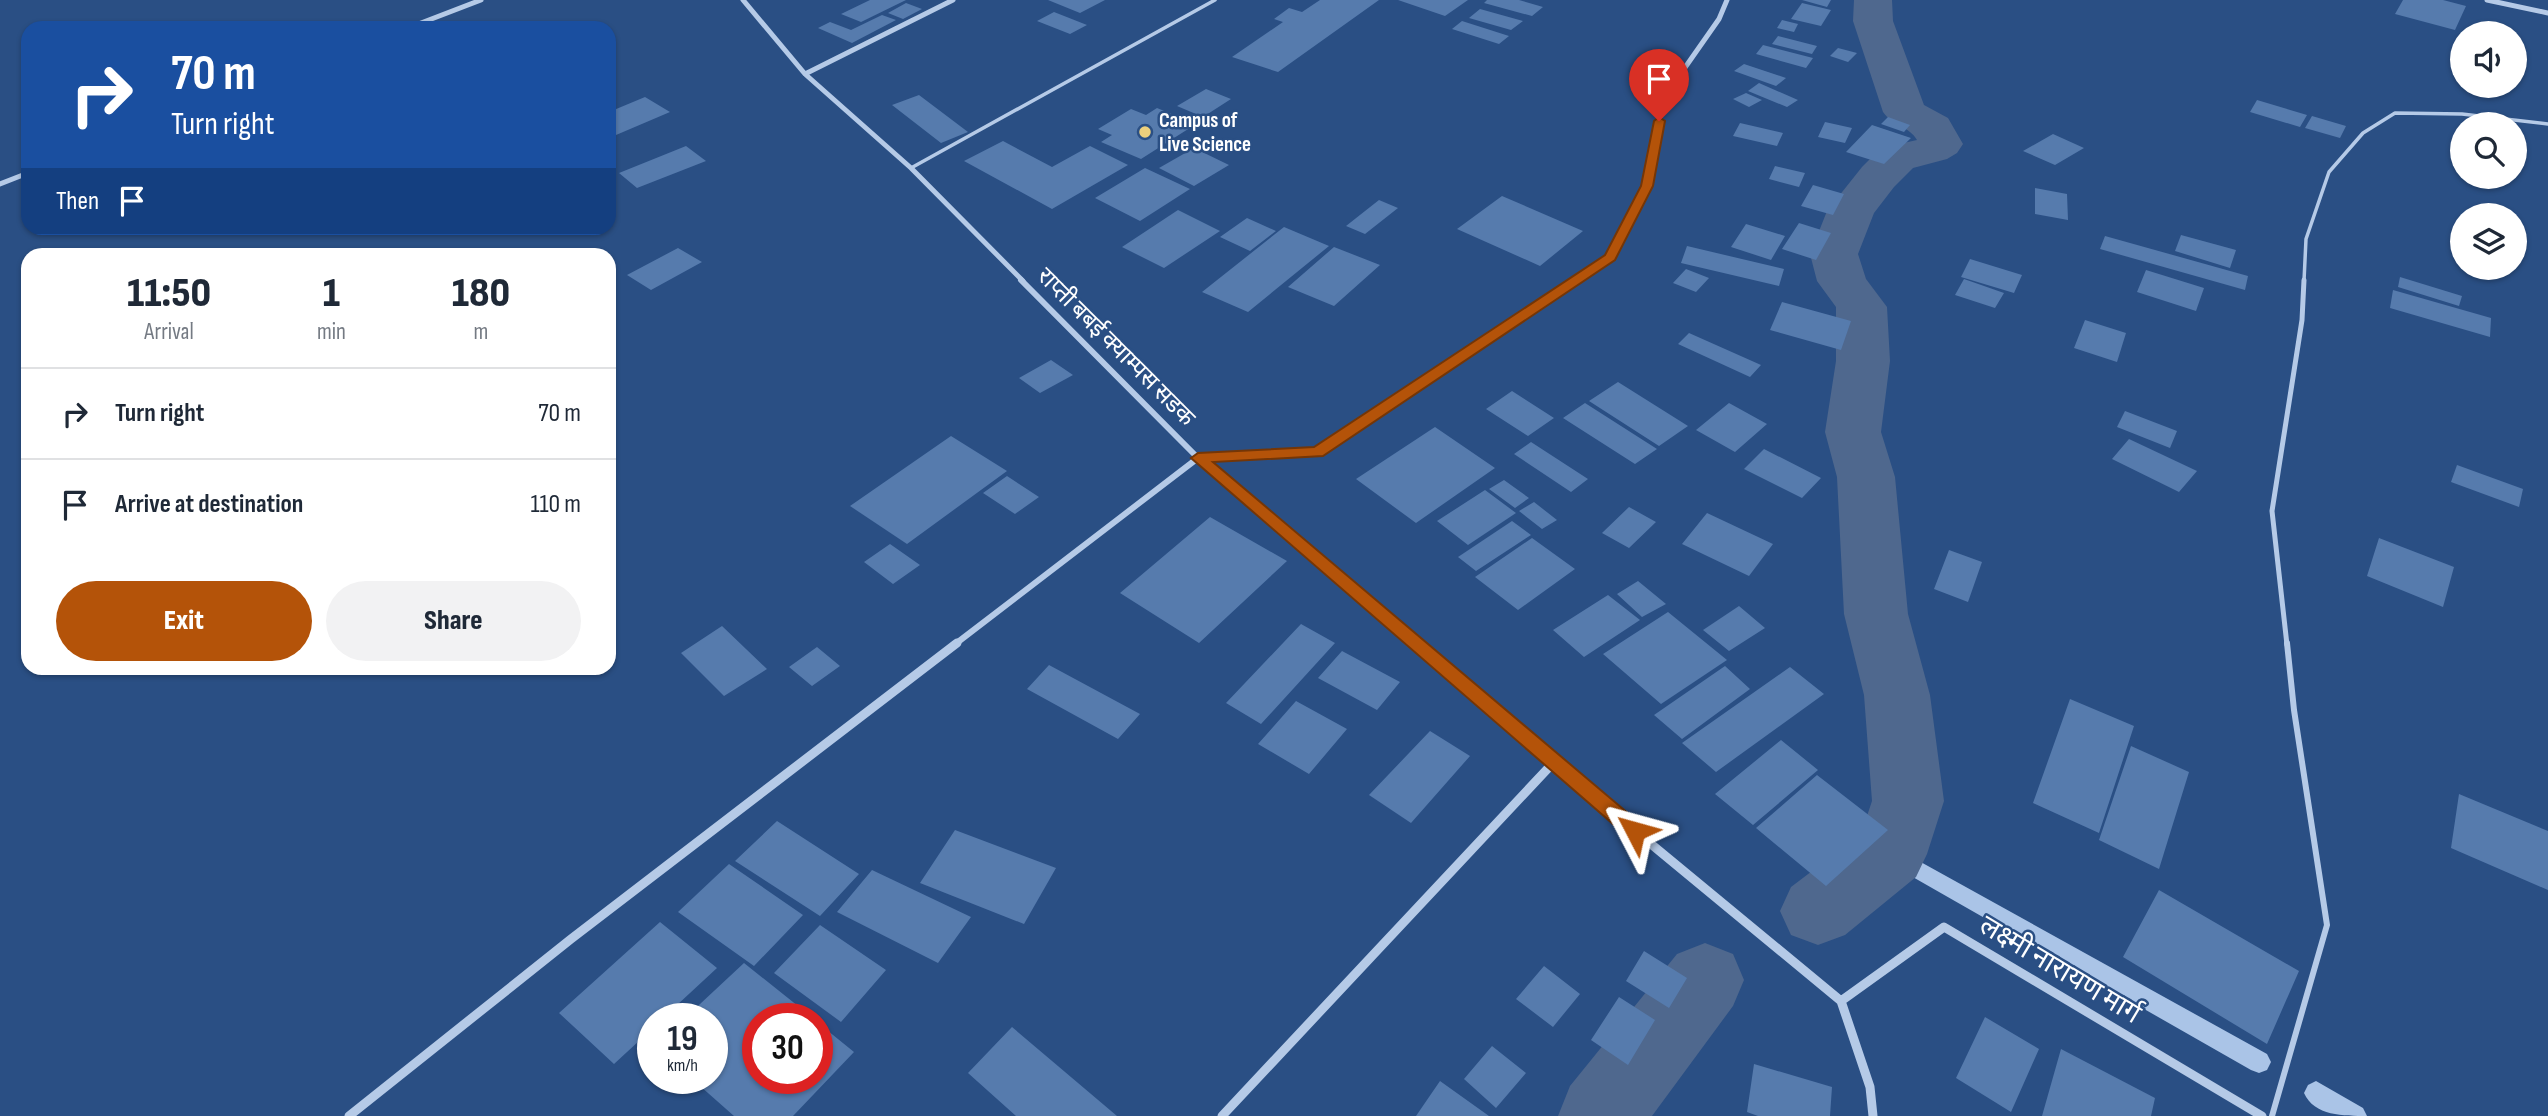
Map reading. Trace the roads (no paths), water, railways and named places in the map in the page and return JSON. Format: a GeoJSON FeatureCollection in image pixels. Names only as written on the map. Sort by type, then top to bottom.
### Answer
{"type":"FeatureCollection","features":[{"type":"Feature","properties":{"kind":"street"},"geometry":{"type":"LineString","coordinates":[[426,21],[481,0]]}},
{"type":"Feature","properties":{"kind":"street","name":"राप्ती बबई क्याम्पस सडक"},"geometry":{"type":"LineString","coordinates":[[743,0],[805,74],[911,168],[1198,458],[1553,763],[1841,1001]]}},
{"type":"Feature","properties":{"kind":"street"},"geometry":{"type":"LineString","coordinates":[[805,74],[953,0]]}},
{"type":"Feature","properties":{"kind":"street"},"geometry":{"type":"LineString","coordinates":[[349,1116],[571,939],[1198,458],[1318,452],[1611,257],[1647,186],[1663,99],[1719,19],[1727,0]]}},
{"type":"Feature","properties":{"kind":"street"},"geometry":{"type":"LineString","coordinates":[[2487,0],[2548,13]]}},
{"type":"Feature","properties":{"kind":"street"},"geometry":{"type":"LineString","coordinates":[[0,184],[21,176]]}},
{"type":"Feature","properties":{"kind":"street"},"geometry":{"type":"LineString","coordinates":[[1222,1116],[1553,763]]}},
{"type":"Feature","properties":{"kind":"street","name":"लक्ष्मी नारायण मार्ग"},"geometry":{"type":"LineString","coordinates":[[1841,1001],[1944,927],[2262,1116]]}},
{"type":"Feature","properties":{"kind":"street"},"geometry":{"type":"LineString","coordinates":[[1841,1001],[1870,1087],[1873,1116]]}},
{"type":"Feature","properties":{"kind":"lane"},"geometry":{"type":"LineString","coordinates":[[911,168],[1215,0]]}},
{"type":"Feature","properties":{"kind":"lane"},"geometry":{"type":"LineString","coordinates":[[2272,1116],[2327,925],[2294,710],[2272,511],[2302,320],[2306,239],[2329,172],[2363,133],[2395,113],[2462,114],[2548,124]]}},
{"type":"Feature","properties":{"kind":"waterway"},"geometry":{"type":"LineString","coordinates":[[1818,911],[1890,854],[1908,801],[1897,695],[1876,614],[1866,477],[1853,432],[1863,361],[1861,307],[1842,281],[1834,254],[1851,211],[1878,177],[1897,158],[1931,150],[1941,144],[1933,127],[1905,112],[1873,21],[1873,0]]}},
{"type":"Feature","properties":{"kind":"waterway"},"geometry":{"type":"LineString","coordinates":[[1890,854],[2259,1062]]}},
{"type":"Feature","properties":{"kind":"waterway"},"geometry":{"type":"LineString","coordinates":[[1600,1116],[1705,980]]}},
{"type":"Feature","properties":{"kind":"waterway"},"geometry":{"type":"LineString","coordinates":[[2316,1093],[2355,1116]]}},
{"type":"Feature","properties":{"kind":"place","name":"Campus of Live Science"},"geometry":{"type":"Point","coordinates":[1145,132]}}]}
